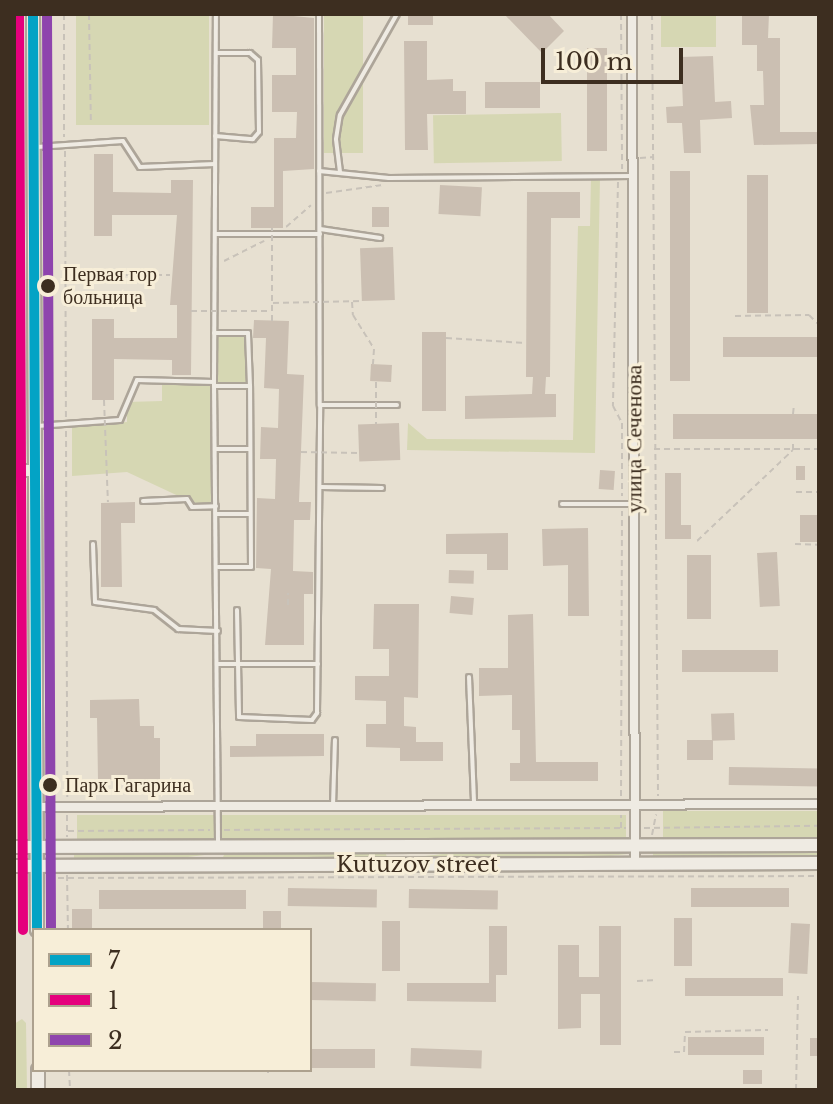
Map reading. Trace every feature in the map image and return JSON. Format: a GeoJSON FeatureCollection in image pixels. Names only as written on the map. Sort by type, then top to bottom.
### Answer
{"type":"FeatureCollection","features":[{"type":"Feature","properties":{"kind":"main road"},"geometry":{"type":"LineString","coordinates":[[33,14],[37,928]]}},
{"type":"Feature","properties":{"kind":"main road","name":"Kutuzov street"},"geometry":{"type":"LineString","coordinates":[[14,847],[819,845]]}},
{"type":"Feature","properties":{"kind":"main road","name":"Kutuzov street"},"geometry":{"type":"LineString","coordinates":[[14,866],[37,872],[68,872],[635,863],[650,870],[819,863]]}},
{"type":"Feature","properties":{"kind":"street","name":"улица Сеченова"},"geometry":{"type":"LineString","coordinates":[[632,14],[635,863]]}},
{"type":"Feature","properties":{"kind":"street"},"geometry":{"type":"LineString","coordinates":[[14,470],[35,470]]}},
{"type":"Feature","properties":{"kind":"street"},"geometry":{"type":"LineString","coordinates":[[36,807],[218,810],[819,804]]}},
{"type":"Feature","properties":{"kind":"lane"},"geometry":{"type":"LineString","coordinates":[[216,14],[214,384],[218,567],[218,848]]}},
{"type":"Feature","properties":{"kind":"lane"},"geometry":{"type":"LineString","coordinates":[[237,610],[239,717],[312,720],[318,664],[321,487],[319,14]]}},
{"type":"Feature","properties":{"kind":"lane"},"geometry":{"type":"LineString","coordinates":[[340,172],[337,125],[397,14]]}},
{"type":"Feature","properties":{"kind":"lane"},"geometry":{"type":"LineString","coordinates":[[215,136],[253,139],[259,132],[258,60],[250,53],[216,53]]}},
{"type":"Feature","properties":{"kind":"lane"},"geometry":{"type":"LineString","coordinates":[[34,147],[123,141],[140,167],[215,164]]}},
{"type":"Feature","properties":{"kind":"lane"},"geometry":{"type":"LineString","coordinates":[[319,171],[389,178],[634,176]]}},
{"type":"Feature","properties":{"kind":"lane"},"geometry":{"type":"LineString","coordinates":[[215,234],[320,232],[380,238]]}},
{"type":"Feature","properties":{"kind":"lane"},"geometry":{"type":"LineString","coordinates":[[214,333],[248,333],[250,386],[251,567],[218,567]]}},
{"type":"Feature","properties":{"kind":"lane"},"geometry":{"type":"LineString","coordinates":[[35,426],[120,420],[137,380],[250,386]]}},
{"type":"Feature","properties":{"kind":"lane"},"geometry":{"type":"LineString","coordinates":[[320,405],[397,405]]}},
{"type":"Feature","properties":{"kind":"lane"},"geometry":{"type":"LineString","coordinates":[[215,449],[250,449]]}},
{"type":"Feature","properties":{"kind":"lane"},"geometry":{"type":"LineString","coordinates":[[321,487],[382,488]]}},
{"type":"Feature","properties":{"kind":"lane"},"geometry":{"type":"LineString","coordinates":[[143,501],[187,499],[192,507],[216,506]]}},
{"type":"Feature","properties":{"kind":"lane"},"geometry":{"type":"LineString","coordinates":[[562,504],[634,504]]}},
{"type":"Feature","properties":{"kind":"lane"},"geometry":{"type":"LineString","coordinates":[[217,514],[251,514]]}},
{"type":"Feature","properties":{"kind":"lane"},"geometry":{"type":"LineString","coordinates":[[93,544],[95,602],[154,610],[178,629],[218,631]]}},
{"type":"Feature","properties":{"kind":"lane"},"geometry":{"type":"LineString","coordinates":[[218,664],[318,664]]}},
{"type":"Feature","properties":{"kind":"lane"},"geometry":{"type":"LineString","coordinates":[[469,677],[474,806]]}},
{"type":"Feature","properties":{"kind":"lane"},"geometry":{"type":"LineString","coordinates":[[333,808],[335,740]]}},
{"type":"Feature","properties":{"kind":"path"},"geometry":{"type":"LineString","coordinates":[[64,14],[67,847]]}},
{"type":"Feature","properties":{"kind":"path"},"geometry":{"type":"LineString","coordinates":[[89,14],[91,124]]}},
{"type":"Feature","properties":{"kind":"path"},"geometry":{"type":"LineString","coordinates":[[621,14],[622,176],[615,185],[613,406],[622,423],[621,828]]}},
{"type":"Feature","properties":{"kind":"path"},"geometry":{"type":"LineString","coordinates":[[650,845],[658,805],[660,541],[653,449],[652,14]]}},
{"type":"Feature","properties":{"kind":"path"},"geometry":{"type":"LineString","coordinates":[[272,228],[272,321]]}},
{"type":"Feature","properties":{"kind":"path"},"geometry":{"type":"LineString","coordinates":[[65,275],[170,275]]}},
{"type":"Feature","properties":{"kind":"path"},"geometry":{"type":"LineString","coordinates":[[272,303],[362,301]]}},
{"type":"Feature","properties":{"kind":"path"},"geometry":{"type":"LineString","coordinates":[[352,302],[353,315],[374,349],[373,364]]}},
{"type":"Feature","properties":{"kind":"path"},"geometry":{"type":"LineString","coordinates":[[191,311],[272,311]]}},
{"type":"Feature","properties":{"kind":"path"},"geometry":{"type":"LineString","coordinates":[[735,316],[809,315],[819,325]]}},
{"type":"Feature","properties":{"kind":"path"},"geometry":{"type":"LineString","coordinates":[[446,338],[526,343]]}},
{"type":"Feature","properties":{"kind":"path"},"geometry":{"type":"LineString","coordinates":[[376,382],[376,424]]}},
{"type":"Feature","properties":{"kind":"path"},"geometry":{"type":"LineString","coordinates":[[104,400],[108,502]]}},
{"type":"Feature","properties":{"kind":"path"},"geometry":{"type":"LineString","coordinates":[[793,414],[794,405]]}},
{"type":"Feature","properties":{"kind":"path"},"geometry":{"type":"LineString","coordinates":[[697,541],[793,450],[793,440]]}},
{"type":"Feature","properties":{"kind":"path"},"geometry":{"type":"LineString","coordinates":[[653,449],[819,449]]}},
{"type":"Feature","properties":{"kind":"path"},"geometry":{"type":"LineString","coordinates":[[301,452],[358,453]]}},
{"type":"Feature","properties":{"kind":"path"},"geometry":{"type":"LineString","coordinates":[[796,492],[819,492]]}},
{"type":"Feature","properties":{"kind":"path"},"geometry":{"type":"LineString","coordinates":[[795,544],[819,545]]}},
{"type":"Feature","properties":{"kind":"path"},"geometry":{"type":"LineString","coordinates":[[288,593],[288,605]]}},
{"type":"Feature","properties":{"kind":"path"},"geometry":{"type":"LineString","coordinates":[[67,831],[819,826]]}},
{"type":"Feature","properties":{"kind":"path"},"geometry":{"type":"LineString","coordinates":[[37,872],[650,870],[819,876]]}},
{"type":"Feature","properties":{"kind":"path"},"geometry":{"type":"LineString","coordinates":[[68,872],[68,928]]}},
{"type":"Feature","properties":{"kind":"path"},"geometry":{"type":"LineString","coordinates":[[637,981],[657,980]]}},
{"type":"Feature","properties":{"kind":"path"},"geometry":{"type":"LineString","coordinates":[[702,1089],[796,1090],[798,996]]}},
{"type":"Feature","properties":{"kind":"path"},"geometry":{"type":"LineString","coordinates":[[674,1052],[684,1052],[685,1032],[768,1030]]}},
{"type":"Feature","properties":{"kind":"green space"},"geometry":{"type":"Polygon","coordinates":[[[76,14],[209,14],[209,125],[76,125],[76,14]]]}},
{"type":"Feature","properties":{"kind":"green space"},"geometry":{"type":"Polygon","coordinates":[[[324,14],[363,14],[363,153],[324,153],[324,14]]]}},
{"type":"Feature","properties":{"kind":"green space"},"geometry":{"type":"Polygon","coordinates":[[[661,14],[716,14],[716,47],[661,47],[661,14]]]}},
{"type":"Feature","properties":{"kind":"green space"},"geometry":{"type":"Polygon","coordinates":[[[561,113],[562,161],[434,163],[433,115],[561,113]]]}},
{"type":"Feature","properties":{"kind":"green space"},"geometry":{"type":"Polygon","coordinates":[[[591,177],[600,177],[595,453],[407,450],[408,423],[427,439],[573,440],[578,226],[590,226],[591,177]]]}},
{"type":"Feature","properties":{"kind":"green space"},"geometry":{"type":"Polygon","coordinates":[[[214,333],[248,333],[250,386],[215,386],[217,514],[127,472],[72,476],[72,426],[127,422],[127,402],[162,401],[162,381],[214,382],[214,333]]]}},
{"type":"Feature","properties":{"kind":"green space"},"geometry":{"type":"Polygon","coordinates":[[[663,811],[819,811],[819,839],[663,839],[663,811]]]}},
{"type":"Feature","properties":{"kind":"green space"},"geometry":{"type":"Polygon","coordinates":[[[77,815],[626,815],[626,841],[77,841],[77,815]]]}},
{"type":"Feature","properties":{"kind":"green space"},"geometry":{"type":"Polygon","coordinates":[[[819,851],[819,859],[653,858],[653,852],[819,851]]]}},
{"type":"Feature","properties":{"kind":"green space"},"geometry":{"type":"Polygon","coordinates":[[[385,852],[388,860],[222,859],[225,853],[385,852]]]}},
{"type":"Feature","properties":{"kind":"green space"},"geometry":{"type":"Polygon","coordinates":[[[461,852],[627,854],[567,861],[398,859],[461,852]]]}},
{"type":"Feature","properties":{"kind":"green space"},"geometry":{"type":"Polygon","coordinates":[[[213,854],[154,861],[74,861],[74,855],[213,854]]]}},
{"type":"Feature","properties":{"kind":"green space"},"geometry":{"type":"Polygon","coordinates":[[[22,1019],[26,1023],[27,1090],[15,1090],[14,1024],[22,1019]]]}},
{"type":"Feature","properties":{"kind":"building"},"geometry":{"type":"Polygon","coordinates":[[[273,14],[314,18],[314,169],[283,171],[283,228],[251,228],[251,207],[274,207],[274,138],[296,138],[297,112],[272,112],[272,75],[296,75],[296,48],[272,48],[273,14]]]}},
{"type":"Feature","properties":{"kind":"building"},"geometry":{"type":"Polygon","coordinates":[[[408,14],[433,14],[433,25],[408,25],[408,14]]]}},
{"type":"Feature","properties":{"kind":"building"},"geometry":{"type":"Polygon","coordinates":[[[504,14],[548,14],[564,31],[542,53],[504,14]]]}},
{"type":"Feature","properties":{"kind":"building"},"geometry":{"type":"Polygon","coordinates":[[[742,14],[769,14],[768,38],[780,38],[780,132],[819,132],[819,144],[754,145],[750,105],[764,105],[763,71],[757,71],[757,45],[742,45],[742,14]]]}},
{"type":"Feature","properties":{"kind":"building"},"geometry":{"type":"Polygon","coordinates":[[[404,41],[427,41],[427,80],[453,79],[453,91],[466,91],[466,114],[427,114],[428,150],[405,150],[404,41]]]}},
{"type":"Feature","properties":{"kind":"building"},"geometry":{"type":"Polygon","coordinates":[[[587,48],[607,48],[607,151],[587,151],[587,48]]]}},
{"type":"Feature","properties":{"kind":"building"},"geometry":{"type":"Polygon","coordinates":[[[713,56],[715,102],[731,101],[732,118],[700,120],[701,153],[684,153],[682,123],[667,123],[666,107],[683,106],[681,57],[713,56]]]}},
{"type":"Feature","properties":{"kind":"building"},"geometry":{"type":"Polygon","coordinates":[[[485,82],[540,82],[540,108],[485,108],[485,82]]]}},
{"type":"Feature","properties":{"kind":"building"},"geometry":{"type":"Polygon","coordinates":[[[94,154],[113,154],[113,192],[171,193],[171,180],[193,180],[191,375],[172,375],[172,360],[114,359],[114,400],[92,400],[92,319],[114,319],[114,338],[177,338],[177,305],[170,305],[177,215],[112,215],[112,236],[94,236],[94,154]]]}},
{"type":"Feature","properties":{"kind":"building"},"geometry":{"type":"Polygon","coordinates":[[[670,171],[690,171],[690,381],[670,381],[670,171]]]}},
{"type":"Feature","properties":{"kind":"building"},"geometry":{"type":"Polygon","coordinates":[[[747,175],[768,175],[768,313],[747,313],[747,175]]]}},
{"type":"Feature","properties":{"kind":"building"},"geometry":{"type":"Polygon","coordinates":[[[440,185],[482,187],[480,216],[438,214],[440,185]]]}},
{"type":"Feature","properties":{"kind":"building"},"geometry":{"type":"Polygon","coordinates":[[[527,192],[580,192],[580,218],[551,218],[550,377],[546,377],[545,394],[556,394],[556,417],[465,419],[465,396],[532,394],[533,377],[526,377],[527,192]]]}},
{"type":"Feature","properties":{"kind":"building"},"geometry":{"type":"Polygon","coordinates":[[[372,207],[389,207],[389,227],[372,227],[372,207]]]}},
{"type":"Feature","properties":{"kind":"building"},"geometry":{"type":"Polygon","coordinates":[[[393,247],[395,300],[362,301],[360,248],[393,247]]]}},
{"type":"Feature","properties":{"kind":"building"},"geometry":{"type":"Polygon","coordinates":[[[254,320],[289,321],[287,374],[304,375],[299,502],[311,502],[310,520],[294,520],[293,571],[313,572],[313,594],[304,594],[304,645],[265,645],[271,569],[256,568],[257,498],[275,499],[276,459],[260,459],[261,427],[278,428],[279,389],[264,388],[266,338],[253,338],[254,320]]]}},
{"type":"Feature","properties":{"kind":"building"},"geometry":{"type":"Polygon","coordinates":[[[422,332],[446,332],[446,411],[422,411],[422,332]]]}},
{"type":"Feature","properties":{"kind":"building"},"geometry":{"type":"Polygon","coordinates":[[[723,337],[819,337],[819,357],[723,357],[723,337]]]}},
{"type":"Feature","properties":{"kind":"building"},"geometry":{"type":"Polygon","coordinates":[[[371,364],[392,365],[391,382],[370,381],[371,364]]]}},
{"type":"Feature","properties":{"kind":"building"},"geometry":{"type":"Polygon","coordinates":[[[673,414],[819,414],[819,439],[673,439],[673,414]]]}},
{"type":"Feature","properties":{"kind":"building"},"geometry":{"type":"Polygon","coordinates":[[[399,423],[400,460],[359,461],[358,424],[399,423]]]}},
{"type":"Feature","properties":{"kind":"building"},"geometry":{"type":"Polygon","coordinates":[[[796,466],[805,466],[805,480],[796,480],[796,466]]]}},
{"type":"Feature","properties":{"kind":"building"},"geometry":{"type":"Polygon","coordinates":[[[600,470],[615,471],[614,490],[599,489],[600,470]]]}},
{"type":"Feature","properties":{"kind":"building"},"geometry":{"type":"Polygon","coordinates":[[[665,473],[681,473],[681,525],[691,525],[691,539],[665,539],[665,473]]]}},
{"type":"Feature","properties":{"kind":"building"},"geometry":{"type":"Polygon","coordinates":[[[135,502],[135,523],[121,523],[122,587],[101,587],[101,503],[135,502]]]}},
{"type":"Feature","properties":{"kind":"building"},"geometry":{"type":"Polygon","coordinates":[[[800,515],[819,515],[819,542],[800,542],[800,515]]]}},
{"type":"Feature","properties":{"kind":"building"},"geometry":{"type":"Polygon","coordinates":[[[588,528],[589,616],[568,616],[568,565],[543,566],[542,529],[588,528]]]}},
{"type":"Feature","properties":{"kind":"building"},"geometry":{"type":"Polygon","coordinates":[[[508,533],[508,570],[487,570],[487,554],[446,554],[446,534],[508,533]]]}},
{"type":"Feature","properties":{"kind":"building"},"geometry":{"type":"Polygon","coordinates":[[[777,552],[780,606],[760,607],[757,553],[777,552]]]}},
{"type":"Feature","properties":{"kind":"building"},"geometry":{"type":"Polygon","coordinates":[[[687,555],[711,555],[711,619],[687,619],[687,555]]]}},
{"type":"Feature","properties":{"kind":"building"},"geometry":{"type":"Polygon","coordinates":[[[449,570],[474,571],[474,584],[449,583],[449,570]]]}},
{"type":"Feature","properties":{"kind":"building"},"geometry":{"type":"Polygon","coordinates":[[[451,596],[474,598],[472,615],[450,613],[451,596]]]}},
{"type":"Feature","properties":{"kind":"building"},"geometry":{"type":"Polygon","coordinates":[[[374,604],[419,604],[418,698],[404,697],[404,726],[416,727],[416,742],[443,742],[443,761],[400,761],[400,748],[366,747],[366,724],[386,724],[386,701],[355,700],[355,676],[389,676],[389,649],[373,649],[374,604]]]}},
{"type":"Feature","properties":{"kind":"building"},"geometry":{"type":"Polygon","coordinates":[[[533,614],[536,762],[598,762],[598,781],[510,781],[510,763],[520,763],[520,730],[512,730],[512,695],[479,696],[479,668],[508,668],[508,615],[533,614]]]}},
{"type":"Feature","properties":{"kind":"building"},"geometry":{"type":"Polygon","coordinates":[[[682,650],[778,650],[778,672],[682,672],[682,650]]]}},
{"type":"Feature","properties":{"kind":"building"},"geometry":{"type":"Polygon","coordinates":[[[139,699],[140,726],[154,726],[154,738],[160,738],[160,779],[98,780],[97,718],[90,718],[90,700],[139,699]]]}},
{"type":"Feature","properties":{"kind":"building"},"geometry":{"type":"Polygon","coordinates":[[[734,713],[735,740],[712,741],[711,714],[734,713]]]}},
{"type":"Feature","properties":{"kind":"building"},"geometry":{"type":"Polygon","coordinates":[[[256,734],[324,734],[324,756],[230,757],[230,746],[256,746],[256,734]]]}},
{"type":"Feature","properties":{"kind":"building"},"geometry":{"type":"Polygon","coordinates":[[[687,740],[713,740],[713,760],[687,760],[687,740]]]}},
{"type":"Feature","properties":{"kind":"building"},"geometry":{"type":"Polygon","coordinates":[[[729,767],[819,769],[819,787],[729,785],[729,767]]]}},
{"type":"Feature","properties":{"kind":"building"},"geometry":{"type":"Polygon","coordinates":[[[288,888],[377,890],[377,908],[288,906],[288,888]]]}},
{"type":"Feature","properties":{"kind":"building"},"geometry":{"type":"Polygon","coordinates":[[[691,888],[789,888],[789,907],[691,907],[691,888]]]}},
{"type":"Feature","properties":{"kind":"building"},"geometry":{"type":"Polygon","coordinates":[[[409,889],[498,891],[498,910],[409,908],[409,889]]]}},
{"type":"Feature","properties":{"kind":"building"},"geometry":{"type":"Polygon","coordinates":[[[99,890],[246,890],[246,909],[99,909],[99,890]]]}},
{"type":"Feature","properties":{"kind":"building"},"geometry":{"type":"Polygon","coordinates":[[[72,909],[92,909],[92,928],[72,928],[72,909]]]}},
{"type":"Feature","properties":{"kind":"building"},"geometry":{"type":"Polygon","coordinates":[[[263,911],[281,911],[281,928],[263,928],[263,911]]]}},
{"type":"Feature","properties":{"kind":"building"},"geometry":{"type":"Polygon","coordinates":[[[674,918],[692,918],[692,966],[674,966],[674,918]]]}},
{"type":"Feature","properties":{"kind":"building"},"geometry":{"type":"Polygon","coordinates":[[[382,921],[400,921],[400,971],[382,971],[382,921]]]}},
{"type":"Feature","properties":{"kind":"building"},"geometry":{"type":"Polygon","coordinates":[[[791,923],[810,924],[807,974],[788,973],[791,923]]]}},
{"type":"Feature","properties":{"kind":"building"},"geometry":{"type":"Polygon","coordinates":[[[489,926],[507,926],[507,975],[496,975],[496,1002],[407,1001],[407,983],[489,983],[489,926]]]}},
{"type":"Feature","properties":{"kind":"building"},"geometry":{"type":"Polygon","coordinates":[[[599,926],[621,926],[621,1045],[600,1045],[600,994],[581,994],[581,1028],[558,1029],[558,945],[579,945],[579,977],[599,977],[599,926]]]}},
{"type":"Feature","properties":{"kind":"building"},"geometry":{"type":"Polygon","coordinates":[[[685,978],[783,978],[783,996],[685,996],[685,978]]]}},
{"type":"Feature","properties":{"kind":"building"},"geometry":{"type":"Polygon","coordinates":[[[312,982],[376,983],[376,1001],[312,1000],[312,982]]]}},
{"type":"Feature","properties":{"kind":"building"},"geometry":{"type":"Polygon","coordinates":[[[688,1037],[764,1037],[764,1055],[688,1055],[688,1037]]]}},
{"type":"Feature","properties":{"kind":"building"},"geometry":{"type":"Polygon","coordinates":[[[810,1038],[819,1038],[819,1056],[810,1056],[810,1038]]]}},
{"type":"Feature","properties":{"kind":"building"},"geometry":{"type":"Polygon","coordinates":[[[411,1048],[482,1050],[481,1068],[410,1066],[411,1048]]]}},
{"type":"Feature","properties":{"kind":"building"},"geometry":{"type":"Polygon","coordinates":[[[312,1049],[375,1049],[375,1068],[312,1068],[312,1049]]]}},
{"type":"Feature","properties":{"kind":"building"},"geometry":{"type":"Polygon","coordinates":[[[743,1070],[762,1070],[762,1084],[743,1084],[743,1070]]]}},
{"type":"Feature","properties":{"kind":"transit line","name":"1"},"geometry":{"type":"LineString","coordinates":[[19,14],[23,930]]}},
{"type":"Feature","properties":{"kind":"transit line","name":"7"},"geometry":{"type":"LineString","coordinates":[[33,14],[37,928]]}},
{"type":"Feature","properties":{"kind":"transit line","name":"2"},"geometry":{"type":"LineString","coordinates":[[47,14],[51,928]]}},
{"type":"Feature","properties":{"kind":"place","name":"Первая гор больница"},"geometry":{"type":"Point","coordinates":[48,286]}},
{"type":"Feature","properties":{"kind":"place","name":"Парк Гагарина"},"geometry":{"type":"Point","coordinates":[50,785]}}]}
